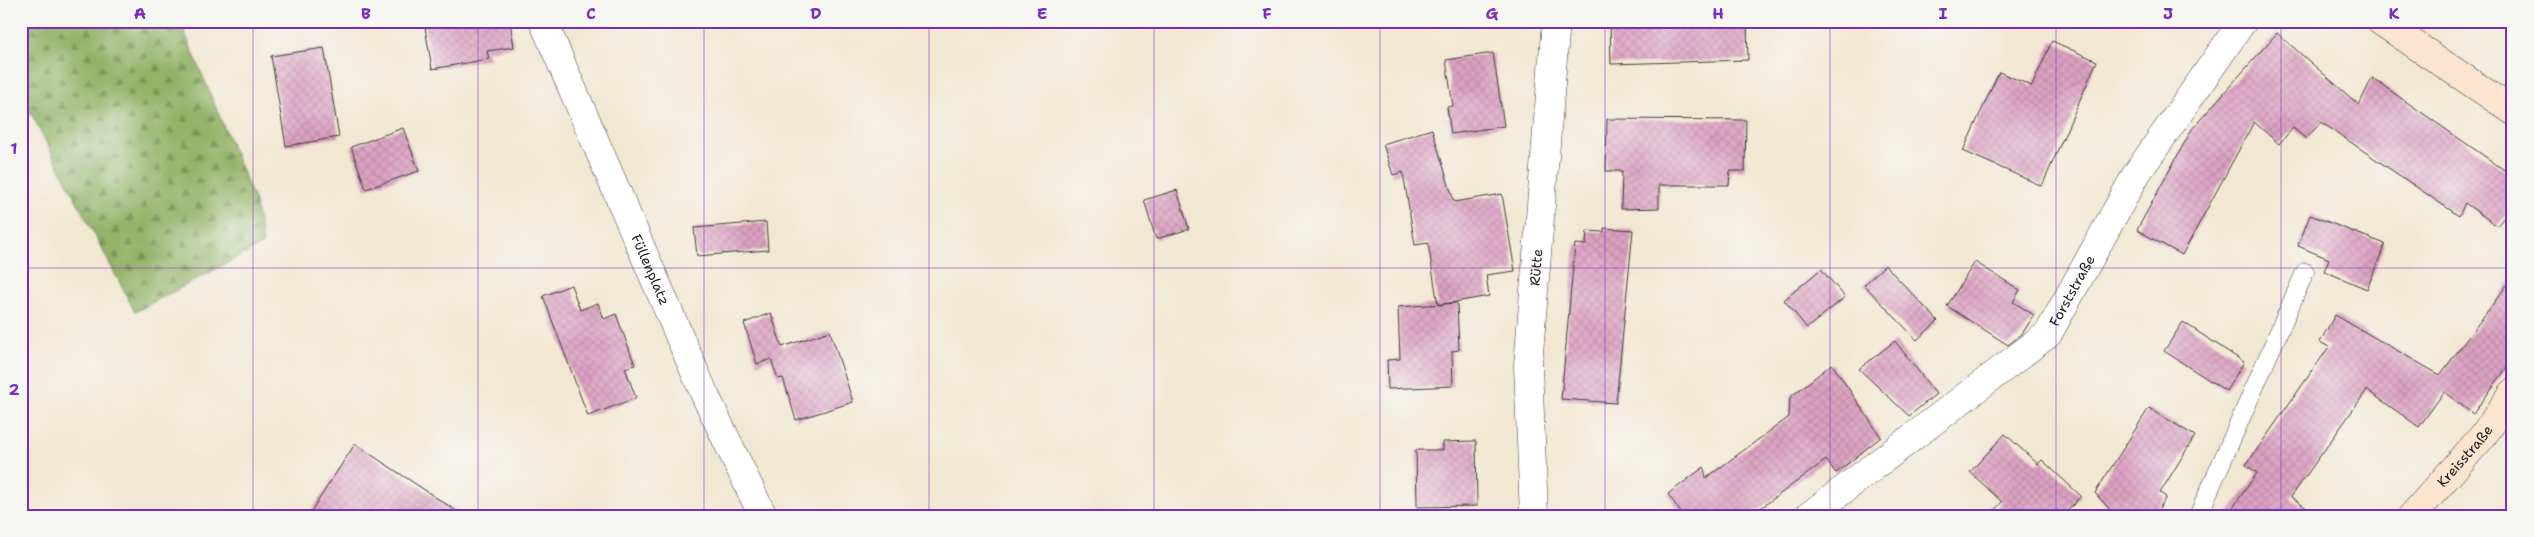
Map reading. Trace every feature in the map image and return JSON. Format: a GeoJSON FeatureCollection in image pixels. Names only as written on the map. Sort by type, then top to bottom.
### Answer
{"type":"FeatureCollection","features":[{"type":"Feature","properties":{"kind":"street","name":"Füllenplatz"},"geometry":{"type":"LineString","coordinates":[[543,21],[704,393],[763,516]]}},
{"type":"Feature","properties":{"kind":"street","name":"Rütte"},"geometry":{"type":"LineString","coordinates":[[1534,516],[1528,365],[1556,21]]}},
{"type":"Feature","properties":{"kind":"street","name":"Forststraße"},"geometry":{"type":"LineString","coordinates":[[1809,516],[2048,334],[2137,173],[2243,21]]}},
{"type":"Feature","properties":{"kind":"street"},"geometry":{"type":"LineString","coordinates":[[2380,21],[2513,112]]}},
{"type":"Feature","properties":{"kind":"street","name":"Kreisstraße"},"geometry":{"type":"LineString","coordinates":[[2412,516],[2482,437],[2513,393]]}},
{"type":"Feature","properties":{"kind":"lane"},"geometry":{"type":"LineString","coordinates":[[2198,516],[2305,272]]}},
{"type":"Feature","properties":{"kind":"green space"},"geometry":{"type":"Polygon","coordinates":[[[21,21],[180,21],[255,202],[263,244],[135,312],[21,94],[21,21]]]}},
{"type":"Feature","properties":{"kind":"building"},"geometry":{"type":"Polygon","coordinates":[[[424,21],[510,21],[514,47],[487,51],[489,59],[432,69],[424,21]]]}},
{"type":"Feature","properties":{"kind":"building"},"geometry":{"type":"Polygon","coordinates":[[[1610,21],[1747,21],[1748,60],[1611,64],[1610,21]]]}},
{"type":"Feature","properties":{"kind":"building"},"geometry":{"type":"Polygon","coordinates":[[[2277,33],[2359,105],[2372,78],[2513,176],[2513,205],[2497,226],[2465,203],[2459,216],[2321,122],[2306,139],[2293,128],[2279,144],[2254,122],[2182,255],[2137,230],[2192,129],[2277,33]]]}},
{"type":"Feature","properties":{"kind":"building"},"geometry":{"type":"Polygon","coordinates":[[[2052,41],[2097,61],[2042,186],[1963,151],[1999,72],[2032,86],[2052,41]]]}},
{"type":"Feature","properties":{"kind":"building"},"geometry":{"type":"Polygon","coordinates":[[[324,48],[339,137],[286,146],[271,56],[324,48]]]}},
{"type":"Feature","properties":{"kind":"building"},"geometry":{"type":"Polygon","coordinates":[[[1493,53],[1504,126],[1451,134],[1447,107],[1453,106],[1446,60],[1493,53]]]}},
{"type":"Feature","properties":{"kind":"building"},"geometry":{"type":"Polygon","coordinates":[[[1607,119],[1746,120],[1745,171],[1730,171],[1729,185],[1659,185],[1659,208],[1621,209],[1622,171],[1606,171],[1607,119]]]}},
{"type":"Feature","properties":{"kind":"building"},"geometry":{"type":"Polygon","coordinates":[[[403,128],[419,171],[366,189],[351,147],[403,128]]]}},
{"type":"Feature","properties":{"kind":"building"},"geometry":{"type":"Polygon","coordinates":[[[1432,129],[1454,202],[1502,194],[1515,271],[1486,275],[1489,296],[1438,305],[1428,243],[1415,245],[1403,172],[1393,175],[1383,144],[1432,129]]]}},
{"type":"Feature","properties":{"kind":"building"},"geometry":{"type":"Polygon","coordinates":[[[1177,190],[1189,229],[1156,239],[1144,200],[1177,190]]]}},
{"type":"Feature","properties":{"kind":"building"},"geometry":{"type":"Polygon","coordinates":[[[2310,215],[2385,244],[2367,289],[2324,271],[2329,259],[2298,246],[2310,215]]]}},
{"type":"Feature","properties":{"kind":"building"},"geometry":{"type":"Polygon","coordinates":[[[766,222],[768,250],[697,256],[694,228],[766,222]]]}},
{"type":"Feature","properties":{"kind":"building"},"geometry":{"type":"Polygon","coordinates":[[[1604,228],[1633,230],[1616,403],[1561,399],[1575,244],[1586,245],[1587,231],[1604,232],[1604,228]]]}},
{"type":"Feature","properties":{"kind":"building"},"geometry":{"type":"Polygon","coordinates":[[[1975,262],[2020,290],[2013,302],[2034,315],[2022,334],[2008,345],[1947,306],[1975,262]]]}},
{"type":"Feature","properties":{"kind":"building"},"geometry":{"type":"Polygon","coordinates":[[[1885,265],[1938,321],[1917,340],[1864,285],[1885,265]]]}},
{"type":"Feature","properties":{"kind":"building"},"geometry":{"type":"Polygon","coordinates":[[[1821,269],[1845,297],[1807,328],[1784,300],[1821,269]]]}},
{"type":"Feature","properties":{"kind":"building"},"geometry":{"type":"Polygon","coordinates":[[[2513,277],[2513,359],[2473,414],[2444,392],[2419,427],[2367,390],[2291,497],[2318,516],[2227,516],[2257,473],[2246,465],[2329,347],[2320,342],[2335,315],[2440,375],[2513,277]]]}},
{"type":"Feature","properties":{"kind":"building"},"geometry":{"type":"Polygon","coordinates":[[[571,285],[580,310],[598,303],[604,319],[616,314],[635,365],[625,368],[636,398],[588,416],[543,296],[571,285]]]}},
{"type":"Feature","properties":{"kind":"building"},"geometry":{"type":"Polygon","coordinates":[[[1457,303],[1459,350],[1452,351],[1453,386],[1388,389],[1387,360],[1400,359],[1398,307],[1457,303]]]}},
{"type":"Feature","properties":{"kind":"building"},"geometry":{"type":"Polygon","coordinates":[[[771,313],[782,347],[830,331],[853,402],[796,420],[783,378],[778,379],[771,359],[757,364],[744,323],[771,313]]]}},
{"type":"Feature","properties":{"kind":"building"},"geometry":{"type":"Polygon","coordinates":[[[2183,322],[2244,362],[2226,391],[2164,351],[2183,322]]]}},
{"type":"Feature","properties":{"kind":"building"},"geometry":{"type":"Polygon","coordinates":[[[1895,341],[1936,394],[1909,416],[1859,369],[1895,341]]]}},
{"type":"Feature","properties":{"kind":"building"},"geometry":{"type":"Polygon","coordinates":[[[1832,364],[1881,437],[1836,473],[1826,460],[1750,516],[1683,516],[1668,494],[1704,467],[1706,478],[1789,417],[1790,397],[1832,364]]]}},
{"type":"Feature","properties":{"kind":"building"},"geometry":{"type":"Polygon","coordinates":[[[2149,408],[2195,436],[2160,493],[2166,497],[2155,516],[2116,516],[2095,493],[2149,408]]]}},
{"type":"Feature","properties":{"kind":"building"},"geometry":{"type":"Polygon","coordinates":[[[2005,434],[2038,464],[2042,460],[2081,496],[2063,516],[1989,516],[2002,502],[1970,472],[2005,434]]]}},
{"type":"Feature","properties":{"kind":"building"},"geometry":{"type":"Polygon","coordinates":[[[1476,441],[1477,506],[1417,507],[1416,450],[1443,450],[1443,442],[1476,441]]]}},
{"type":"Feature","properties":{"kind":"building"},"geometry":{"type":"Polygon","coordinates":[[[355,444],[464,516],[308,516],[355,444]]]}}]}
